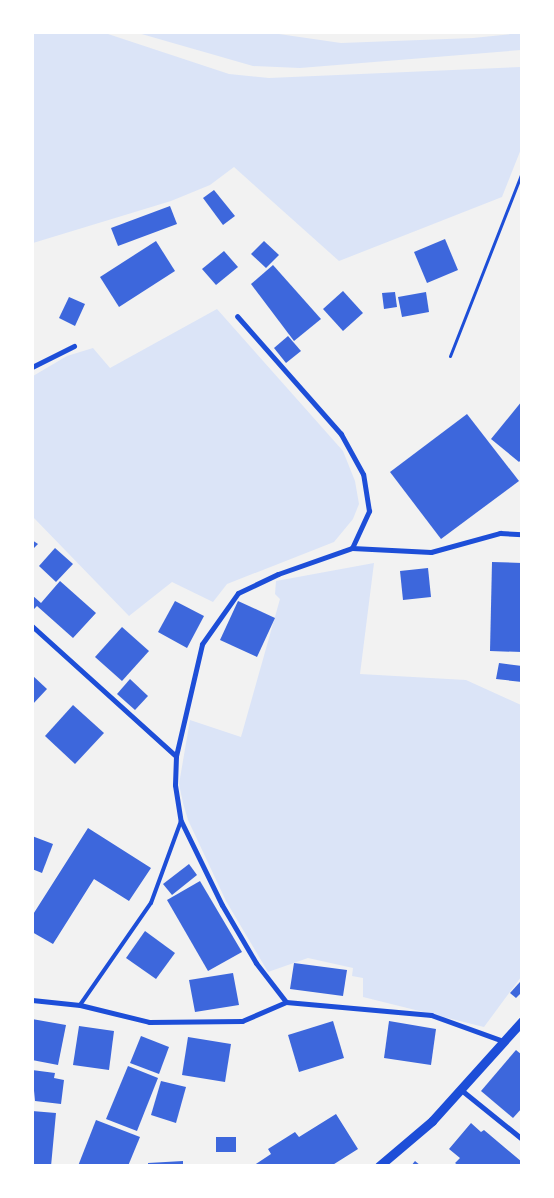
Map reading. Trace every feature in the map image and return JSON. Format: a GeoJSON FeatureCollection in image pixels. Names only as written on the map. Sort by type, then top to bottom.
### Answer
{"type":"FeatureCollection","features":[{"type":"Feature","properties":{"kind":"street"},"geometry":{"type":"LineString","coordinates":[[237,316],[341,434],[363,474],[369,512],[352,548]]}},
{"type":"Feature","properties":{"kind":"street"},"geometry":{"type":"LineString","coordinates":[[32,367],[74,346]]}},
{"type":"Feature","properties":{"kind":"street"},"geometry":{"type":"LineString","coordinates":[[286,1002],[256,963],[222,905],[181,822],[175,785],[176,756],[202,644],[238,593],[278,574],[352,548],[431,552],[500,533],[522,534]]}},
{"type":"Feature","properties":{"kind":"street"},"geometry":{"type":"LineString","coordinates":[[32,626],[176,756]]}},
{"type":"Feature","properties":{"kind":"street"},"geometry":{"type":"LineString","coordinates":[[32,1000],[80,1005],[148,1022],[242,1021],[286,1002],[431,1015],[503,1041]]}},
{"type":"Feature","properties":{"kind":"street"},"geometry":{"type":"LineString","coordinates":[[379,1166],[432,1121],[522,1021]]}},
{"type":"Feature","properties":{"kind":"street"},"geometry":{"type":"LineString","coordinates":[[460,1090],[522,1140]]}},
{"type":"Feature","properties":{"kind":"lane"},"geometry":{"type":"LineString","coordinates":[[80,1005],[151,903],[181,822]]}},
{"type":"Feature","properties":{"kind":"path"},"geometry":{"type":"LineString","coordinates":[[450,356],[522,172]]}},
{"type":"Feature","properties":{"kind":"shaded area"},"geometry":{"type":"Polygon","coordinates":[[[33,32],[105,33],[229,74],[269,78],[521,67],[521,149],[502,197],[339,261],[234,167],[210,185],[171,201],[33,243],[33,32]]]}},
{"type":"Feature","properties":{"kind":"shaded area"},"geometry":{"type":"Polygon","coordinates":[[[138,33],[272,33],[341,43],[473,38],[521,33],[521,50],[300,68],[253,66],[138,33]]]}},
{"type":"Feature","properties":{"kind":"shaded area"},"geometry":{"type":"Polygon","coordinates":[[[217,309],[343,451],[355,481],[359,504],[353,519],[334,542],[227,584],[213,602],[172,582],[129,616],[33,517],[33,376],[67,356],[93,348],[110,368],[217,309]]]}},
{"type":"Feature","properties":{"kind":"shaded area"},"geometry":{"type":"Polygon","coordinates":[[[374,563],[360,674],[466,680],[521,705],[521,977],[484,1027],[363,997],[363,978],[352,976],[353,968],[308,958],[268,972],[226,901],[188,820],[183,803],[179,784],[190,720],[241,737],[280,599],[275,594],[276,581],[374,563]]]}},
{"type":"Feature","properties":{"kind":"building"},"geometry":{"type":"Polygon","coordinates":[[[214,190],[235,216],[223,225],[203,198],[214,190]]]}},
{"type":"Feature","properties":{"kind":"building"},"geometry":{"type":"Polygon","coordinates":[[[170,206],[177,224],[118,246],[111,228],[170,206]]]}},
{"type":"Feature","properties":{"kind":"building"},"geometry":{"type":"Polygon","coordinates":[[[445,239],[458,270],[427,283],[414,252],[445,239]]]}},
{"type":"Feature","properties":{"kind":"building"},"geometry":{"type":"Polygon","coordinates":[[[156,241],[175,271],[119,307],[100,277],[156,241]]]}},
{"type":"Feature","properties":{"kind":"building"},"geometry":{"type":"Polygon","coordinates":[[[264,241],[279,255],[266,268],[251,254],[264,241]]]}},
{"type":"Feature","properties":{"kind":"building"},"geometry":{"type":"Polygon","coordinates":[[[224,251],[238,267],[216,285],[202,269],[224,251]]]}},
{"type":"Feature","properties":{"kind":"building"},"geometry":{"type":"Polygon","coordinates":[[[273,265],[321,319],[294,341],[251,284],[273,265]]]}},
{"type":"Feature","properties":{"kind":"building"},"geometry":{"type":"Polygon","coordinates":[[[343,291],[363,313],[343,331],[323,309],[343,291]]]}},
{"type":"Feature","properties":{"kind":"building"},"geometry":{"type":"Polygon","coordinates":[[[395,292],[397,307],[384,309],[382,293],[395,292]]]}},
{"type":"Feature","properties":{"kind":"building"},"geometry":{"type":"Polygon","coordinates":[[[426,292],[429,312],[402,317],[398,297],[426,292]]]}},
{"type":"Feature","properties":{"kind":"building"},"geometry":{"type":"Polygon","coordinates":[[[69,297],[85,304],[75,326],[59,318],[69,297]]]}},
{"type":"Feature","properties":{"kind":"building"},"geometry":{"type":"Polygon","coordinates":[[[288,336],[301,351],[286,363],[274,348],[288,336]]]}},
{"type":"Feature","properties":{"kind":"building"},"geometry":{"type":"Polygon","coordinates":[[[522,401],[522,459],[519,462],[491,439],[522,401]]]}},
{"type":"Feature","properties":{"kind":"building"},"geometry":{"type":"Polygon","coordinates":[[[467,414],[519,481],[441,539],[390,472],[467,414]]]}},
{"type":"Feature","properties":{"kind":"building"},"geometry":{"type":"Polygon","coordinates":[[[32,540],[38,544],[32,550],[32,540]]]}},
{"type":"Feature","properties":{"kind":"building"},"geometry":{"type":"Polygon","coordinates":[[[55,548],[73,564],[56,582],[39,566],[55,548]]]}},
{"type":"Feature","properties":{"kind":"building"},"geometry":{"type":"Polygon","coordinates":[[[492,562],[522,563],[522,652],[490,651],[492,562]]]}},
{"type":"Feature","properties":{"kind":"building"},"geometry":{"type":"Polygon","coordinates":[[[428,568],[431,597],[403,600],[400,571],[428,568]]]}},
{"type":"Feature","properties":{"kind":"building"},"geometry":{"type":"Polygon","coordinates":[[[60,581],[96,613],[73,638],[37,606],[32,611],[32,595],[41,603],[60,581]]]}},
{"type":"Feature","properties":{"kind":"building"},"geometry":{"type":"Polygon","coordinates":[[[175,601],[204,616],[187,648],[158,632],[175,601]]]}},
{"type":"Feature","properties":{"kind":"building"},"geometry":{"type":"Polygon","coordinates":[[[238,601],[275,618],[257,657],[220,640],[238,601]]]}},
{"type":"Feature","properties":{"kind":"building"},"geometry":{"type":"Polygon","coordinates":[[[122,627],[149,651],[122,681],[95,657],[122,627]]]}},
{"type":"Feature","properties":{"kind":"building"},"geometry":{"type":"Polygon","coordinates":[[[499,663],[522,666],[522,682],[496,679],[499,663]]]}},
{"type":"Feature","properties":{"kind":"building"},"geometry":{"type":"Polygon","coordinates":[[[32,675],[47,689],[32,705],[32,675]]]}},
{"type":"Feature","properties":{"kind":"building"},"geometry":{"type":"Polygon","coordinates":[[[130,679],[148,696],[135,710],[117,694],[130,679]]]}},
{"type":"Feature","properties":{"kind":"building"},"geometry":{"type":"Polygon","coordinates":[[[73,705],[104,733],[75,764],[45,736],[73,705]]]}},
{"type":"Feature","properties":{"kind":"building"},"geometry":{"type":"Polygon","coordinates":[[[88,828],[151,868],[129,901],[94,879],[53,944],[32,932],[32,916],[88,828]]]}},
{"type":"Feature","properties":{"kind":"building"},"geometry":{"type":"Polygon","coordinates":[[[32,836],[53,844],[42,873],[32,869],[32,836]]]}},
{"type":"Feature","properties":{"kind":"building"},"geometry":{"type":"Polygon","coordinates":[[[189,864],[197,875],[172,895],[163,884],[189,864]]]}},
{"type":"Feature","properties":{"kind":"building"},"geometry":{"type":"Polygon","coordinates":[[[200,881],[242,952],[208,971],[167,900],[200,881]]]}},
{"type":"Feature","properties":{"kind":"building"},"geometry":{"type":"Polygon","coordinates":[[[145,931],[175,953],[156,979],[126,958],[145,931]]]}},
{"type":"Feature","properties":{"kind":"building"},"geometry":{"type":"Polygon","coordinates":[[[294,963],[347,970],[343,996],[290,989],[294,963]]]}},
{"type":"Feature","properties":{"kind":"building"},"geometry":{"type":"Polygon","coordinates":[[[233,973],[239,1005],[195,1012],[189,980],[233,973]]]}},
{"type":"Feature","properties":{"kind":"building"},"geometry":{"type":"Polygon","coordinates":[[[520,982],[522,992],[516,998],[510,993],[520,982]]]}},
{"type":"Feature","properties":{"kind":"building"},"geometry":{"type":"Polygon","coordinates":[[[32,1019],[66,1025],[58,1065],[32,1060],[32,1019]]]}},
{"type":"Feature","properties":{"kind":"building"},"geometry":{"type":"Polygon","coordinates":[[[333,1021],[344,1058],[299,1072],[288,1035],[333,1021]]]}},
{"type":"Feature","properties":{"kind":"building"},"geometry":{"type":"Polygon","coordinates":[[[389,1021],[436,1029],[431,1065],[384,1058],[389,1021]]]}},
{"type":"Feature","properties":{"kind":"building"},"geometry":{"type":"Polygon","coordinates":[[[79,1026],[114,1031],[109,1070],[73,1065],[79,1026]]]}},
{"type":"Feature","properties":{"kind":"building"},"geometry":{"type":"Polygon","coordinates":[[[141,1036],[169,1047],[159,1074],[130,1063],[141,1036]]]}},
{"type":"Feature","properties":{"kind":"building"},"geometry":{"type":"Polygon","coordinates":[[[188,1037],[231,1044],[225,1082],[182,1075],[188,1037]]]}},
{"type":"Feature","properties":{"kind":"building"},"geometry":{"type":"Polygon","coordinates":[[[516,1050],[522,1055],[522,1108],[513,1118],[481,1091],[516,1050]]]}},
{"type":"Feature","properties":{"kind":"building"},"geometry":{"type":"Polygon","coordinates":[[[128,1066],[158,1078],[137,1131],[106,1119],[128,1066]]]}},
{"type":"Feature","properties":{"kind":"building"},"geometry":{"type":"Polygon","coordinates":[[[32,1070],[55,1073],[54,1078],[64,1080],[61,1104],[35,1101],[32,1070]]]}},
{"type":"Feature","properties":{"kind":"building"},"geometry":{"type":"Polygon","coordinates":[[[161,1081],[186,1087],[176,1123],[151,1115],[161,1081]]]}},
{"type":"Feature","properties":{"kind":"building"},"geometry":{"type":"Polygon","coordinates":[[[32,1111],[56,1113],[51,1166],[32,1166],[32,1111]]]}},
{"type":"Feature","properties":{"kind":"building"},"geometry":{"type":"Polygon","coordinates":[[[336,1114],[358,1149],[331,1166],[253,1166],[271,1154],[268,1149],[295,1132],[299,1137],[336,1114]]]}},
{"type":"Feature","properties":{"kind":"building"},"geometry":{"type":"Polygon","coordinates":[[[96,1120],[140,1137],[128,1166],[78,1166],[96,1120]]]}},
{"type":"Feature","properties":{"kind":"building"},"geometry":{"type":"Polygon","coordinates":[[[471,1123],[481,1132],[484,1130],[522,1162],[522,1166],[459,1166],[455,1163],[460,1158],[449,1149],[471,1123]]]}},
{"type":"Feature","properties":{"kind":"building"},"geometry":{"type":"Polygon","coordinates":[[[216,1137],[236,1137],[236,1152],[216,1152],[216,1137]]]}},
{"type":"Feature","properties":{"kind":"building"},"geometry":{"type":"Polygon","coordinates":[[[183,1161],[183,1166],[148,1166],[148,1163],[183,1161]]]}},
{"type":"Feature","properties":{"kind":"building"},"geometry":{"type":"Polygon","coordinates":[[[415,1161],[421,1166],[411,1166],[415,1161]]]}}]}
